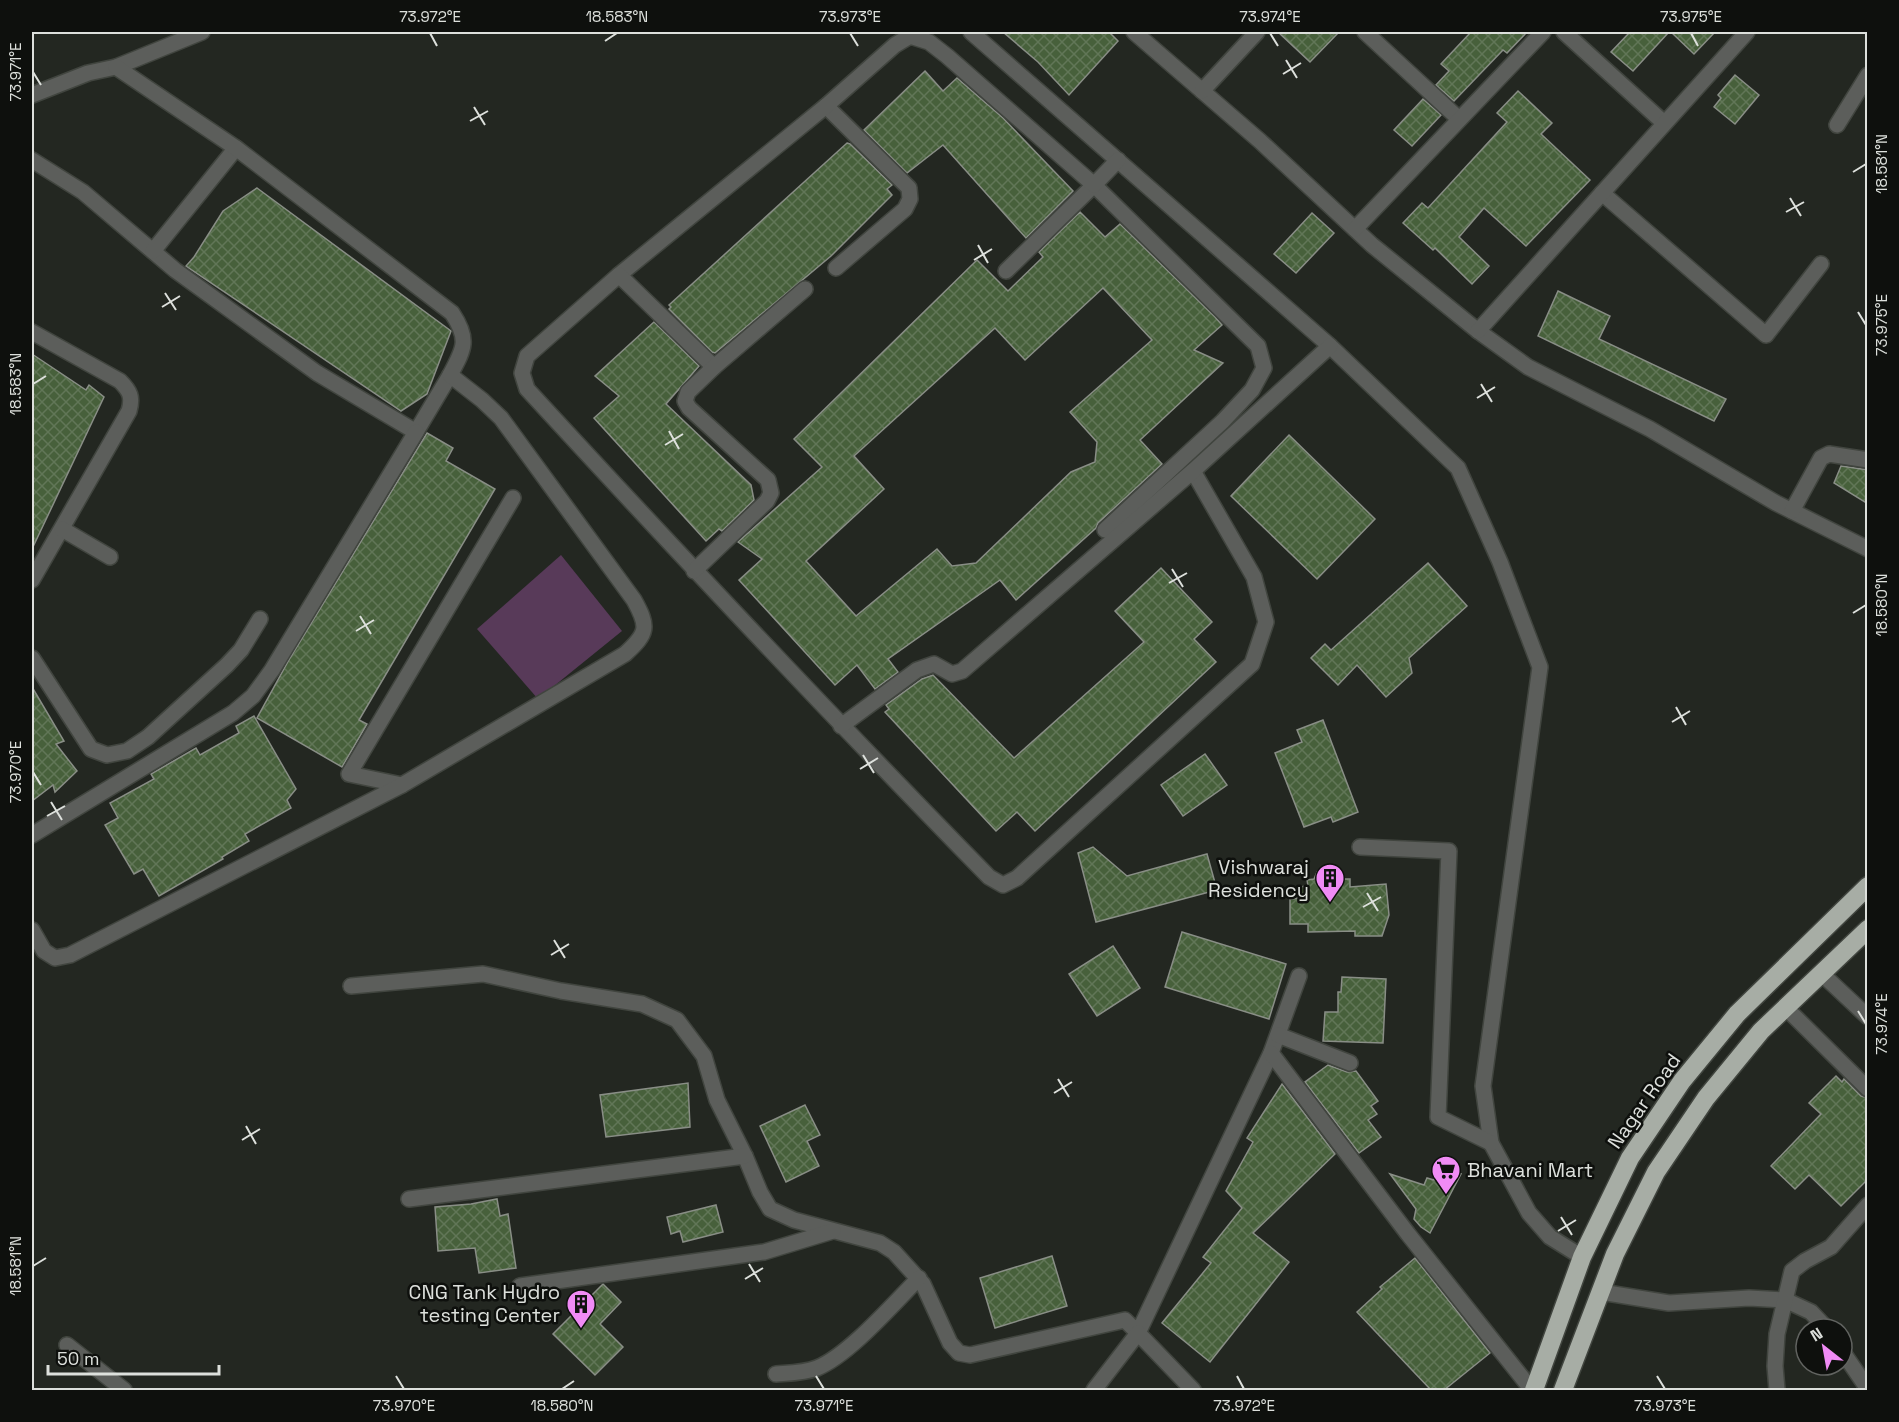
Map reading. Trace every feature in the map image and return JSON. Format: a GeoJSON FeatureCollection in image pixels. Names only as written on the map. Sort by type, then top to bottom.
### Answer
{"type":"FeatureCollection","features":[{"type":"Feature","properties":{"kind":"highway","name":"Nagar Road"},"geometry":{"type":"LineString","coordinates":[[1533,1390],[1582,1257],[1630,1158],[1682,1081],[1737,1014],[1868,886]]}},
{"type":"Feature","properties":{"kind":"highway"},"geometry":{"type":"LineString","coordinates":[[1563,1390],[1615,1254],[1656,1172],[1706,1098],[1761,1031],[1868,929]]}},
{"type":"Feature","properties":{"kind":"street"},"geometry":{"type":"LineString","coordinates":[[32,95],[88,73],[116,67],[202,32]]}},
{"type":"Feature","properties":{"kind":"street"},"geometry":{"type":"LineString","coordinates":[[971,32],[1330,346],[1458,468],[1500,562],[1540,667],[1483,1086],[1491,1143],[1529,1213],[1550,1236],[1582,1257]]}},
{"type":"Feature","properties":{"kind":"street"},"geometry":{"type":"LineString","coordinates":[[1134,32],[1355,229],[1478,331],[1528,368],[1650,429],[1792,511],[1868,549]]}},
{"type":"Feature","properties":{"kind":"street"},"geometry":{"type":"LineString","coordinates":[[1202,91],[1257,32]]}},
{"type":"Feature","properties":{"kind":"street"},"geometry":{"type":"LineString","coordinates":[[1365,32],[1459,119]]}},
{"type":"Feature","properties":{"kind":"street"},"geometry":{"type":"LineString","coordinates":[[1355,229],[1543,32]]}},
{"type":"Feature","properties":{"kind":"street"},"geometry":{"type":"LineString","coordinates":[[1564,32],[1664,123]]}},
{"type":"Feature","properties":{"kind":"street"},"geometry":{"type":"LineString","coordinates":[[1478,331],[1747,32]]}},
{"type":"Feature","properties":{"kind":"street"},"geometry":{"type":"LineString","coordinates":[[1105,530],[1223,421],[1252,390],[1264,368],[1258,346],[1095,184],[947,56],[929,42],[910,36],[896,45],[826,106],[619,275],[527,356],[522,373],[527,389],[694,571],[989,877],[1003,885],[1017,878],[1251,664],[1266,622],[1254,577],[1193,471]]}},
{"type":"Feature","properties":{"kind":"street"},"geometry":{"type":"LineString","coordinates":[[32,835],[232,713],[253,696],[272,670],[416,432],[450,375],[465,343],[462,328],[452,314],[236,148],[116,67]]}},
{"type":"Feature","properties":{"kind":"street"},"geometry":{"type":"LineString","coordinates":[[1837,125],[1868,75]]}},
{"type":"Feature","properties":{"kind":"street"},"geometry":{"type":"LineString","coordinates":[[826,106],[909,188],[910,199],[905,209],[836,268]]}},
{"type":"Feature","properties":{"kind":"street"},"geometry":{"type":"LineString","coordinates":[[153,251],[236,148]]}},
{"type":"Feature","properties":{"kind":"street"},"geometry":{"type":"LineString","coordinates":[[32,160],[83,192],[175,270],[317,373],[416,432]]}},
{"type":"Feature","properties":{"kind":"street"},"geometry":{"type":"LineString","coordinates":[[1006,271],[1118,160]]}},
{"type":"Feature","properties":{"kind":"street"},"geometry":{"type":"LineString","coordinates":[[1602,193],[1766,335],[1821,264]]}},
{"type":"Feature","properties":{"kind":"street"},"geometry":{"type":"LineString","coordinates":[[619,275],[714,367]]}},
{"type":"Feature","properties":{"kind":"street"},"geometry":{"type":"LineString","coordinates":[[694,571],[767,501],[771,493],[768,480],[689,408],[685,401],[688,392],[805,289]]}},
{"type":"Feature","properties":{"kind":"street"},"geometry":{"type":"LineString","coordinates":[[32,332],[120,381],[129,390],[133,400],[129,411],[32,580]]}},
{"type":"Feature","properties":{"kind":"street"},"geometry":{"type":"LineString","coordinates":[[841,726],[918,670],[934,664],[952,674],[962,671],[1193,471],[1330,346]]}},
{"type":"Feature","properties":{"kind":"street"},"geometry":{"type":"LineString","coordinates":[[32,930],[44,951],[55,958],[70,955],[402,785],[626,654],[638,642],[644,632],[643,616],[634,600],[501,418],[482,399],[450,375]]}},
{"type":"Feature","properties":{"kind":"street"},"geometry":{"type":"LineString","coordinates":[[1792,511],[1821,458],[1829,454],[1868,460]]}},
{"type":"Feature","properties":{"kind":"street"},"geometry":{"type":"LineString","coordinates":[[402,785],[349,774],[513,498]]}},
{"type":"Feature","properties":{"kind":"street"},"geometry":{"type":"LineString","coordinates":[[62,529],[110,557]]}},
{"type":"Feature","properties":{"kind":"street"},"geometry":{"type":"LineString","coordinates":[[32,658],[79,734],[91,749],[107,755],[127,751],[148,737],[227,665],[241,650],[260,619]]}},
{"type":"Feature","properties":{"kind":"street"},"geometry":{"type":"LineString","coordinates":[[1360,847],[1449,851],[1438,1117],[1491,1143]]}},
{"type":"Feature","properties":{"kind":"street"},"geometry":{"type":"LineString","coordinates":[[351,986],[483,974],[561,991],[642,1004],[676,1020],[704,1056],[717,1100],[770,1209],[794,1220],[880,1243],[894,1252],[919,1278],[950,1343],[959,1353],[970,1355],[1125,1320],[1192,1390]]}},
{"type":"Feature","properties":{"kind":"street"},"geometry":{"type":"LineString","coordinates":[[1822,974],[1868,1017]]}},
{"type":"Feature","properties":{"kind":"street"},"geometry":{"type":"LineString","coordinates":[[1094,1390],[1138,1333],[1271,1053],[1299,976]]}},
{"type":"Feature","properties":{"kind":"street"},"geometry":{"type":"LineString","coordinates":[[1786,1008],[1868,1089]]}},
{"type":"Feature","properties":{"kind":"street"},"geometry":{"type":"LineString","coordinates":[[1278,1035],[1350,1064]]}},
{"type":"Feature","properties":{"kind":"street"},"geometry":{"type":"LineString","coordinates":[[1271,1053],[1408,1234],[1533,1390]]}},
{"type":"Feature","properties":{"kind":"street"},"geometry":{"type":"LineString","coordinates":[[409,1199],[745,1156]]}},
{"type":"Feature","properties":{"kind":"street"},"geometry":{"type":"LineString","coordinates":[[1777,1390],[1775,1366],[1777,1334],[1792,1271],[1831,1247],[1868,1205]]}},
{"type":"Feature","properties":{"kind":"street"},"geometry":{"type":"LineString","coordinates":[[520,1286],[764,1252],[833,1231]]}},
{"type":"Feature","properties":{"kind":"street"},"geometry":{"type":"LineString","coordinates":[[776,1374],[817,1368],[832,1360],[847,1349],[919,1278]]}},
{"type":"Feature","properties":{"kind":"street"},"geometry":{"type":"LineString","coordinates":[[1601,1292],[1669,1303],[1749,1298],[1785,1300],[1811,1312],[1816,1317]]}},
{"type":"Feature","properties":{"kind":"street"},"geometry":{"type":"LineString","coordinates":[[67,1346],[124,1390]]}},
{"type":"Feature","properties":{"kind":"street"},"geometry":{"type":"LineString","coordinates":[[1854,1369],[1868,1389]]}},
{"type":"Feature","properties":{"kind":"shaded area"},"geometry":{"type":"Polygon","coordinates":[[[561,555],[622,631],[538,699],[477,629],[561,555]]]}},
{"type":"Feature","properties":{"kind":"building"},"geometry":{"type":"Polygon","coordinates":[[[1003,32],[1109,32],[1118,41],[1069,95],[1038,62],[1003,32]]]}},
{"type":"Feature","properties":{"kind":"building"},"geometry":{"type":"Polygon","coordinates":[[[1278,32],[1339,32],[1310,62],[1278,32]]]}},
{"type":"Feature","properties":{"kind":"building"},"geometry":{"type":"Polygon","coordinates":[[[1471,32],[1527,32],[1507,53],[1503,50],[1454,101],[1436,85],[1449,71],[1441,64],[1471,32]]]}},
{"type":"Feature","properties":{"kind":"building"},"geometry":{"type":"Polygon","coordinates":[[[1630,32],[1669,32],[1633,71],[1611,52],[1630,32]]]}},
{"type":"Feature","properties":{"kind":"building"},"geometry":{"type":"Polygon","coordinates":[[[1671,32],[1715,32],[1694,54],[1671,32]]]}},
{"type":"Feature","properties":{"kind":"building"},"geometry":{"type":"Polygon","coordinates":[[[925,71],[943,91],[957,78],[1003,118],[1073,191],[1026,238],[943,145],[907,173],[864,130],[925,71]]]}},
{"type":"Feature","properties":{"kind":"building"},"geometry":{"type":"Polygon","coordinates":[[[1735,75],[1759,95],[1735,124],[1714,107],[1721,98],[1718,95],[1735,75]]]}},
{"type":"Feature","properties":{"kind":"building"},"geometry":{"type":"Polygon","coordinates":[[[1518,91],[1552,123],[1541,134],[1590,180],[1526,246],[1484,208],[1459,237],[1489,266],[1472,284],[1435,248],[1433,250],[1403,223],[1422,203],[1428,208],[1507,122],[1497,113],[1518,91]]]}},
{"type":"Feature","properties":{"kind":"building"},"geometry":{"type":"Polygon","coordinates":[[[1423,99],[1441,115],[1412,146],[1394,130],[1423,99]]]}},
{"type":"Feature","properties":{"kind":"building"},"geometry":{"type":"Polygon","coordinates":[[[847,143],[892,185],[887,189],[892,195],[831,256],[715,353],[712,352],[669,309],[671,307],[669,305],[847,143]]]}},
{"type":"Feature","properties":{"kind":"building"},"geometry":{"type":"Polygon","coordinates":[[[257,188],[451,331],[427,394],[401,411],[186,266],[223,211],[257,188]]]}},
{"type":"Feature","properties":{"kind":"building"},"geometry":{"type":"Polygon","coordinates":[[[1080,212],[1105,237],[1120,224],[1222,325],[1194,350],[1223,363],[1140,440],[1162,464],[1098,523],[1096,528],[1016,600],[1000,580],[888,659],[898,672],[875,689],[857,665],[835,685],[739,580],[762,559],[738,542],[822,467],[794,439],[977,260],[1008,291],[1043,257],[1039,252],[1080,212]],[[1103,288],[1025,360],[995,328],[854,456],[884,489],[806,561],[856,616],[937,549],[952,566],[976,563],[1071,472],[1095,462],[1097,442],[1070,412],[1152,340],[1103,288]]]}},
{"type":"Feature","properties":{"kind":"building"},"geometry":{"type":"Polygon","coordinates":[[[1312,213],[1334,233],[1296,273],[1274,254],[1312,213]]]}},
{"type":"Feature","properties":{"kind":"building"},"geometry":{"type":"Polygon","coordinates":[[[1558,291],[1610,316],[1599,339],[1726,399],[1714,421],[1538,336],[1558,291]]]}},
{"type":"Feature","properties":{"kind":"building"},"geometry":{"type":"Polygon","coordinates":[[[654,322],[699,366],[666,404],[751,485],[754,500],[722,531],[719,529],[706,541],[594,418],[619,396],[595,376],[654,322]]]}},
{"type":"Feature","properties":{"kind":"building"},"geometry":{"type":"Polygon","coordinates":[[[32,354],[86,390],[89,385],[104,397],[32,549],[32,354]]]}},
{"type":"Feature","properties":{"kind":"building"},"geometry":{"type":"Polygon","coordinates":[[[427,433],[453,448],[446,461],[495,489],[359,720],[367,724],[342,767],[257,718],[290,658],[427,433]]]}},
{"type":"Feature","properties":{"kind":"building"},"geometry":{"type":"Polygon","coordinates":[[[1289,435],[1375,519],[1317,579],[1231,496],[1289,435]]]}},
{"type":"Feature","properties":{"kind":"building"},"geometry":{"type":"Polygon","coordinates":[[[1841,466],[1868,470],[1868,504],[1834,483],[1841,466]]]}},
{"type":"Feature","properties":{"kind":"building"},"geometry":{"type":"Polygon","coordinates":[[[1428,563],[1467,606],[1409,658],[1412,673],[1386,697],[1357,665],[1338,685],[1311,658],[1325,644],[1331,650],[1428,563]]]}},
{"type":"Feature","properties":{"kind":"building"},"geometry":{"type":"Polygon","coordinates":[[[1161,568],[1212,622],[1194,639],[1216,662],[1035,831],[1017,812],[996,831],[885,712],[889,709],[886,705],[922,679],[933,675],[1014,758],[1144,642],[1115,611],[1161,568]]]}},
{"type":"Feature","properties":{"kind":"building"},"geometry":{"type":"Polygon","coordinates":[[[32,687],[64,741],[56,744],[77,771],[55,792],[53,785],[32,801],[32,687]]]}},
{"type":"Feature","properties":{"kind":"building"},"geometry":{"type":"Polygon","coordinates":[[[254,716],[296,789],[287,800],[291,808],[245,834],[249,841],[222,857],[223,859],[159,896],[143,869],[134,874],[105,825],[118,818],[110,803],[154,779],[151,774],[196,748],[200,755],[239,733],[236,726],[254,716]]]}},
{"type":"Feature","properties":{"kind":"building"},"geometry":{"type":"Polygon","coordinates":[[[1323,720],[1358,812],[1333,822],[1331,817],[1304,827],[1275,753],[1302,742],[1297,730],[1323,720]]]}},
{"type":"Feature","properties":{"kind":"building"},"geometry":{"type":"Polygon","coordinates":[[[1205,754],[1227,785],[1183,816],[1161,785],[1205,754]]]}},
{"type":"Feature","properties":{"kind":"building"},"geometry":{"type":"Polygon","coordinates":[[[1093,847],[1127,876],[1207,854],[1217,890],[1096,922],[1078,853],[1093,847]]]}},
{"type":"Feature","properties":{"kind":"building","name":"Vishwaraj Residency"},"geometry":{"type":"Polygon","coordinates":[[[1317,872],[1340,872],[1340,879],[1350,879],[1350,887],[1386,884],[1389,915],[1382,936],[1355,936],[1355,931],[1308,932],[1308,924],[1290,924],[1290,899],[1300,898],[1299,887],[1308,886],[1307,880],[1314,879],[1317,872]]]}},
{"type":"Feature","properties":{"kind":"building"},"geometry":{"type":"Polygon","coordinates":[[[1182,932],[1286,964],[1269,1019],[1165,987],[1182,932]]]}},
{"type":"Feature","properties":{"kind":"building"},"geometry":{"type":"Polygon","coordinates":[[[1113,946],[1140,988],[1097,1016],[1069,974],[1113,946]]]}},
{"type":"Feature","properties":{"kind":"building"},"geometry":{"type":"Polygon","coordinates":[[[1342,977],[1386,979],[1383,1043],[1323,1041],[1325,1012],[1338,1012],[1338,992],[1341,992],[1342,977]]]}},
{"type":"Feature","properties":{"kind":"building"},"geometry":{"type":"Polygon","coordinates":[[[1328,1065],[1347,1072],[1356,1071],[1378,1101],[1371,1106],[1377,1114],[1368,1120],[1381,1137],[1359,1153],[1305,1082],[1328,1065]]]}},
{"type":"Feature","properties":{"kind":"building"},"geometry":{"type":"Polygon","coordinates":[[[1836,1076],[1842,1082],[1844,1079],[1861,1096],[1868,1098],[1868,1179],[1841,1206],[1809,1175],[1795,1189],[1771,1166],[1821,1114],[1809,1103],[1836,1076]]]}},
{"type":"Feature","properties":{"kind":"building"},"geometry":{"type":"Polygon","coordinates":[[[688,1083],[690,1127],[606,1137],[600,1095],[688,1083]]]}},
{"type":"Feature","properties":{"kind":"building"},"geometry":{"type":"Polygon","coordinates":[[[1282,1084],[1335,1154],[1253,1233],[1289,1262],[1210,1362],[1162,1323],[1211,1263],[1203,1257],[1242,1208],[1226,1191],[1253,1142],[1247,1138],[1282,1084]]]}},
{"type":"Feature","properties":{"kind":"building"},"geometry":{"type":"Polygon","coordinates":[[[805,1105],[820,1135],[807,1141],[819,1166],[786,1182],[760,1126],[805,1105]]]}},
{"type":"Feature","properties":{"kind":"building"},"geometry":{"type":"Polygon","coordinates":[[[1437,1172],[1461,1174],[1430,1233],[1414,1219],[1416,1209],[1390,1174],[1424,1185],[1427,1178],[1434,1180],[1437,1172]]]}},
{"type":"Feature","properties":{"kind":"building"},"geometry":{"type":"Polygon","coordinates":[[[497,1199],[500,1216],[508,1214],[516,1268],[479,1273],[475,1248],[438,1251],[435,1207],[497,1199]]]}},
{"type":"Feature","properties":{"kind":"building"},"geometry":{"type":"Polygon","coordinates":[[[716,1205],[723,1232],[683,1242],[680,1231],[671,1234],[667,1217],[716,1205]]]}},
{"type":"Feature","properties":{"kind":"building"},"geometry":{"type":"Polygon","coordinates":[[[1052,1256],[1067,1306],[995,1328],[980,1278],[1052,1256]]]}},
{"type":"Feature","properties":{"kind":"building"},"geometry":{"type":"Polygon","coordinates":[[[1415,1258],[1490,1353],[1444,1390],[1431,1390],[1357,1312],[1382,1289],[1380,1287],[1415,1258]]]}},
{"type":"Feature","properties":{"kind":"building","name":"CNG Tank Hydro testing Center"},"geometry":{"type":"Polygon","coordinates":[[[603,1284],[621,1302],[600,1324],[623,1347],[595,1375],[553,1334],[603,1284]]]}},
{"type":"Feature","properties":{"kind":"place","name":"Vishwaraj Residency"},"geometry":{"type":"Point","coordinates":[1330,904]}},
{"type":"Feature","properties":{"kind":"place","name":"Bhavani Mart"},"geometry":{"type":"Point","coordinates":[1446,1196]}},
{"type":"Feature","properties":{"kind":"place","name":"CNG Tank Hydro testing Center"},"geometry":{"type":"Point","coordinates":[581,1330]}}]}
